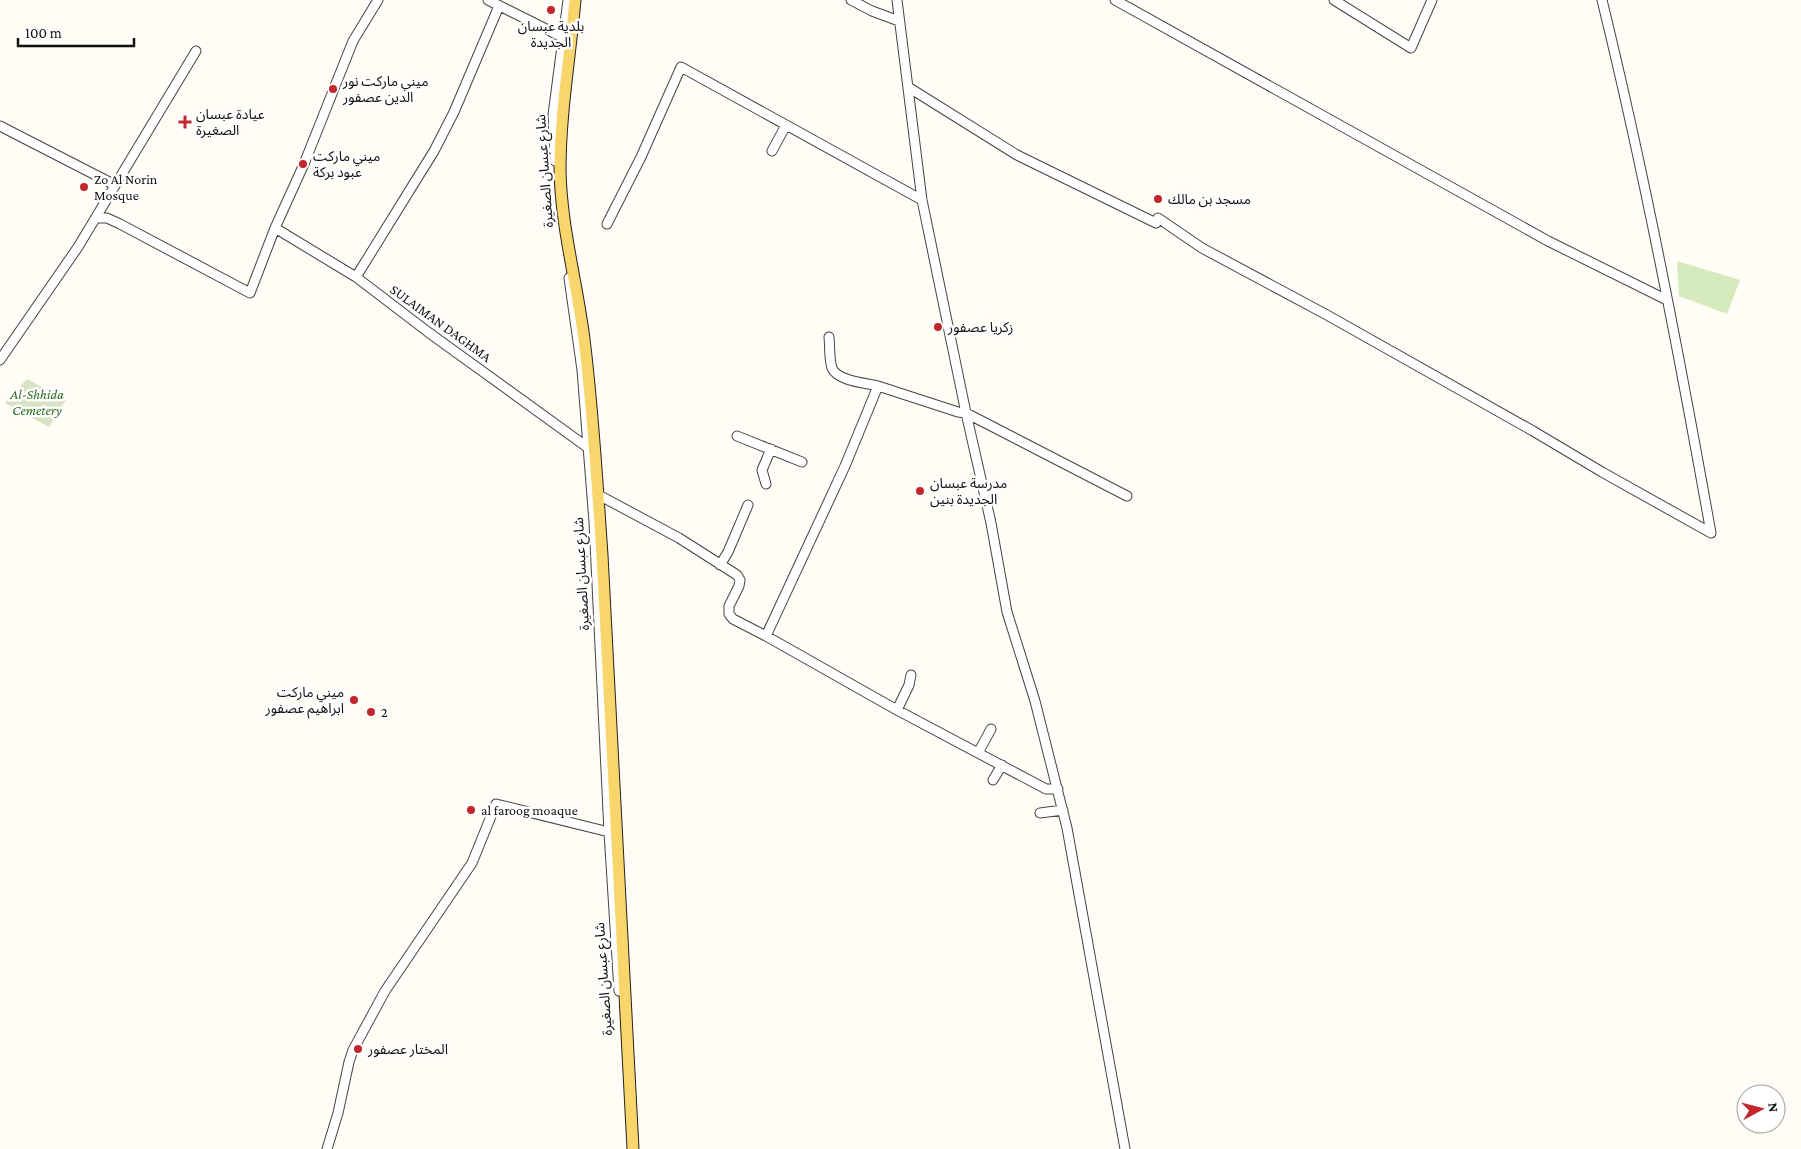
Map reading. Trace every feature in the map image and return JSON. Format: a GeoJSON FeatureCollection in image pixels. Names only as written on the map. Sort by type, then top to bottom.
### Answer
{"type":"FeatureCollection","features":[{"type":"Feature","properties":{"kind":"main road","name":"شارع عبسان الصغيرة"},"geometry":{"type":"LineString","coordinates":[[575,0],[562,118],[560,172],[566,231],[585,349],[631,1149]]}},
{"type":"Feature","properties":{"kind":"street"},"geometry":{"type":"LineString","coordinates":[[96,218],[107,218],[120,224],[250,293],[353,41],[378,0]]}},
{"type":"Feature","properties":{"kind":"street"},"geometry":{"type":"LineString","coordinates":[[488,0],[564,38]]}},
{"type":"Feature","properties":{"kind":"street","name":"شارع عبسان الصغيرة"},"geometry":{"type":"LineString","coordinates":[[568,0],[553,123],[558,202],[582,370],[587,447],[594,493],[609,832],[631,1149]]}},
{"type":"Feature","properties":{"kind":"street"},"geometry":{"type":"LineString","coordinates":[[851,0],[872,11],[899,21]]}},
{"type":"Feature","properties":{"kind":"street"},"geometry":{"type":"LineString","coordinates":[[897,0],[922,200],[991,523],[1007,612],[1035,701],[1063,810],[1101,1007],[1125,1149]]}},
{"type":"Feature","properties":{"kind":"street"},"geometry":{"type":"LineString","coordinates":[[1115,0],[1548,241],[1667,300]]}},
{"type":"Feature","properties":{"kind":"street"},"geometry":{"type":"LineString","coordinates":[[1334,0],[1411,48],[1432,0]]}},
{"type":"Feature","properties":{"kind":"street"},"geometry":{"type":"LineString","coordinates":[[908,87],[1017,155],[1156,223],[1158,218],[1202,248],[1327,315],[1711,533],[1667,300],[1626,100],[1602,0]]}},
{"type":"Feature","properties":{"kind":"street"},"geometry":{"type":"LineString","coordinates":[[356,277],[403,204],[434,151],[454,112],[499,6]]}},
{"type":"Feature","properties":{"kind":"street"},"geometry":{"type":"LineString","coordinates":[[0,360],[96,218],[196,52]]}},
{"type":"Feature","properties":{"kind":"street"},"geometry":{"type":"LineString","coordinates":[[607,224],[641,157],[681,67],[922,200]]}},
{"type":"Feature","properties":{"kind":"street"},"geometry":{"type":"LineString","coordinates":[[772,151],[786,125]]}},
{"type":"Feature","properties":{"kind":"street"},"geometry":{"type":"LineString","coordinates":[[0,126],[115,185]]}},
{"type":"Feature","properties":{"kind":"street","name":"SULAIMAN DAGHMA"},"geometry":{"type":"LineString","coordinates":[[275,228],[356,277],[587,447]]}},
{"type":"Feature","properties":{"kind":"street"},"geometry":{"type":"LineString","coordinates":[[829,337],[833,370],[838,376],[878,386],[966,413],[1127,496]]}},
{"type":"Feature","properties":{"kind":"street"},"geometry":{"type":"LineString","coordinates":[[766,636],[845,466],[878,386]]}},
{"type":"Feature","properties":{"kind":"street"},"geometry":{"type":"LineString","coordinates":[[737,436],[802,462]]}},
{"type":"Feature","properties":{"kind":"street"},"geometry":{"type":"LineString","coordinates":[[766,484],[762,470],[771,449]]}},
{"type":"Feature","properties":{"kind":"street"},"geometry":{"type":"LineString","coordinates":[[594,493],[679,538],[734,572],[740,580],[729,606],[731,617],[740,624],[766,636],[897,710],[1046,789],[1058,789]]}},
{"type":"Feature","properties":{"kind":"street"},"geometry":{"type":"LineString","coordinates":[[720,565],[728,552],[748,505]]}},
{"type":"Feature","properties":{"kind":"street"},"geometry":{"type":"LineString","coordinates":[[897,710],[909,686],[911,675]]}},
{"type":"Feature","properties":{"kind":"street"},"geometry":{"type":"LineString","coordinates":[[978,753],[991,730]]}},
{"type":"Feature","properties":{"kind":"street"},"geometry":{"type":"LineString","coordinates":[[993,780],[1002,765]]}},
{"type":"Feature","properties":{"kind":"street"},"geometry":{"type":"LineString","coordinates":[[327,1149],[338,1113],[349,1062],[354,1050],[384,990],[472,863],[496,804],[609,832]]}},
{"type":"Feature","properties":{"kind":"street"},"geometry":{"type":"LineString","coordinates":[[1040,812],[1063,810]]}},
{"type":"Feature","properties":{"kind":"green space"},"geometry":{"type":"Polygon","coordinates":[[[1677,261],[1740,280],[1727,314],[1679,296],[1677,261]]]}},
{"type":"Feature","properties":{"kind":"green space","name":"Al-Shhida Cemetery"},"geometry":{"type":"Polygon","coordinates":[[[27,379],[66,400],[49,427],[5,403],[27,379]]]}},
{"type":"Feature","properties":{"kind":"place","name":"بلدية عبسان الجديدة"},"geometry":{"type":"Point","coordinates":[551,10]}},
{"type":"Feature","properties":{"kind":"place","name":"ميني ماركت نور الدين عصفور"},"geometry":{"type":"Point","coordinates":[333,89]}},
{"type":"Feature","properties":{"kind":"place","name":"عيادة عبسان الصغيرة"},"geometry":{"type":"Point","coordinates":[185,122]}},
{"type":"Feature","properties":{"kind":"place","name":"ميني ماركت عبود بركة"},"geometry":{"type":"Point","coordinates":[303,164]}},
{"type":"Feature","properties":{"kind":"place","name":"Zo Al Norin Mosque"},"geometry":{"type":"Point","coordinates":[84,187]}},
{"type":"Feature","properties":{"kind":"place","name":"مسجد بن مالك"},"geometry":{"type":"Point","coordinates":[1158,199]}},
{"type":"Feature","properties":{"kind":"place","name":"زكريا عصفور"},"geometry":{"type":"Point","coordinates":[938,327]}},
{"type":"Feature","properties":{"kind":"place","name":"مدرسة عبسان الجديدة بنين"},"geometry":{"type":"Point","coordinates":[920,491]}},
{"type":"Feature","properties":{"kind":"place","name":"ميني ماركت ابراهيم عصفور"},"geometry":{"type":"Point","coordinates":[354,700]}},
{"type":"Feature","properties":{"kind":"place","name":"2"},"geometry":{"type":"Point","coordinates":[371,712]}},
{"type":"Feature","properties":{"kind":"place","name":"al faroog moaque"},"geometry":{"type":"Point","coordinates":[471,810]}},
{"type":"Feature","properties":{"kind":"place","name":"المختار عصفور"},"geometry":{"type":"Point","coordinates":[358,1049]}}]}
